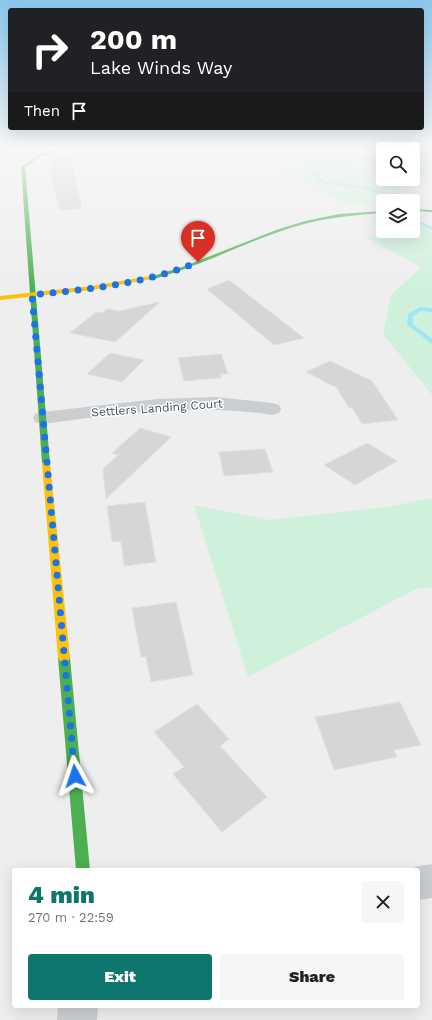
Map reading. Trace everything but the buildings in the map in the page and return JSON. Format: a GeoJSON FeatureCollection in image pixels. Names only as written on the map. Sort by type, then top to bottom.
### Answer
{"type":"FeatureCollection","features":[{"type":"Feature","properties":{"kind":"street"},"geometry":{"type":"LineString","coordinates":[[25,195],[42,418],[83,868]]}},
{"type":"Feature","properties":{"kind":"street"},"geometry":{"type":"LineString","coordinates":[[420,210],[432,211]]}},
{"type":"Feature","properties":{"kind":"street"},"geometry":{"type":"LineString","coordinates":[[0,298],[104,287],[155,277],[184,268],[285,228],[313,220],[350,214],[376,212]]}},
{"type":"Feature","properties":{"kind":"street","name":"Settlers Landing Court"},"geometry":{"type":"LineString","coordinates":[[42,418],[171,405],[222,402],[252,404],[272,408]]}},
{"type":"Feature","properties":{"kind":"street"},"geometry":{"type":"LineString","coordinates":[[420,882],[432,881]]}},
{"type":"Feature","properties":{"kind":"street"},"geometry":{"type":"LineString","coordinates":[[76,1020],[78,1008]]}},
{"type":"Feature","properties":{"kind":"green space"},"geometry":{"type":"Polygon","coordinates":[[[326,195],[376,195],[376,204],[348,206],[326,195]]]}},
{"type":"Feature","properties":{"kind":"green space"},"geometry":{"type":"Polygon","coordinates":[[[420,227],[432,227],[432,395],[383,334],[391,295],[421,267],[365,237],[376,234],[376,238],[420,238],[420,227]]]}},
{"type":"Feature","properties":{"kind":"green space"},"geometry":{"type":"Polygon","coordinates":[[[432,498],[432,588],[418,588],[248,677],[194,505],[270,520],[386,507],[432,498]]]}},
{"type":"Feature","properties":{"kind":"waterway"},"geometry":{"type":"LineString","coordinates":[[421,223],[432,229]]}},
{"type":"Feature","properties":{"kind":"waterway"},"geometry":{"type":"LineString","coordinates":[[432,310],[420,309],[410,315],[410,325],[432,342]]}},
{"type":"Feature","properties":{"kind":"traffic: fast"},"geometry":{"type":"LineString","coordinates":[[25,195],[46,463]]}},
{"type":"Feature","properties":{"kind":"traffic: fast"},"geometry":{"type":"LineString","coordinates":[[420,210],[432,211]]}},
{"type":"Feature","properties":{"kind":"traffic: fast"},"geometry":{"type":"LineString","coordinates":[[150,278],[187,267],[277,231],[317,219],[376,213]]}},
{"type":"Feature","properties":{"kind":"traffic: fast"},"geometry":{"type":"LineString","coordinates":[[64,658],[83,868]]}},
{"type":"Feature","properties":{"kind":"traffic: slow"},"geometry":{"type":"LineString","coordinates":[[0,298],[92,288],[150,278]]}},
{"type":"Feature","properties":{"kind":"traffic: slow"},"geometry":{"type":"LineString","coordinates":[[46,463],[64,658]]}},
{"type":"Feature","properties":{"kind":"route"},"geometry":{"type":"LineString","coordinates":[[75,776],[32,295],[104,287],[155,277],[198,262]]}}]}
